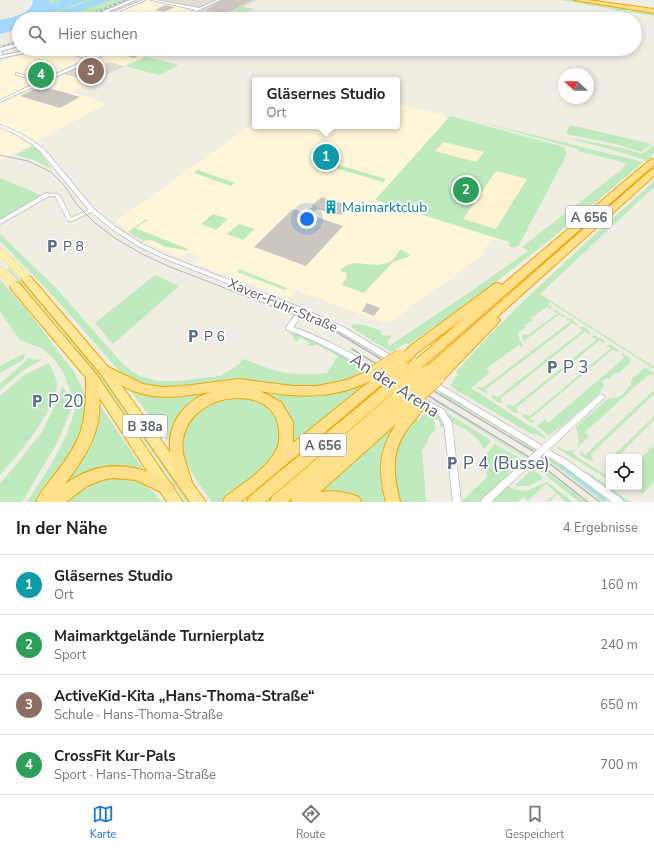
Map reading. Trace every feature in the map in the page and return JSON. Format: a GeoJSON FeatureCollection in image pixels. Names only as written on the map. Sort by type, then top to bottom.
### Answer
{"type":"FeatureCollection","features":[{"type":"Feature","properties":{"kind":"highway"},"geometry":{"type":"LineString","coordinates":[[577,0],[631,6],[646,5],[654,9]]}},
{"type":"Feature","properties":{"kind":"highway"},"geometry":{"type":"LineString","coordinates":[[588,0],[654,9]]}},
{"type":"Feature","properties":{"kind":"highway"},"geometry":{"type":"LineString","coordinates":[[598,0],[631,6]]}},
{"type":"Feature","properties":{"kind":"highway"},"geometry":{"type":"LineString","coordinates":[[604,0],[631,6]]}},
{"type":"Feature","properties":{"kind":"highway","name":"A 656"},"geometry":{"type":"LineString","coordinates":[[277,502],[397,389],[417,365],[654,161]]}},
{"type":"Feature","properties":{"kind":"highway","name":"A 656"},"geometry":{"type":"LineString","coordinates":[[254,502],[397,389],[436,376],[514,295],[654,172]]}},
{"type":"Feature","properties":{"kind":"highway"},"geometry":{"type":"LineString","coordinates":[[393,502],[387,475],[389,454],[398,432],[397,389],[406,355],[507,280],[524,273]]}},
{"type":"Feature","properties":{"kind":"highway","name":"B 38a"},"geometry":{"type":"LineString","coordinates":[[27,279],[104,370],[199,502]]}},
{"type":"Feature","properties":{"kind":"highway","name":"B 38a"},"geometry":{"type":"LineString","coordinates":[[15,286],[92,377],[176,502]]}},
{"type":"Feature","properties":{"kind":"highway"},"geometry":{"type":"LineString","coordinates":[[230,502],[274,467],[397,389],[436,376],[466,355],[470,345],[502,312],[514,295]]}},
{"type":"Feature","properties":{"kind":"highway"},"geometry":{"type":"LineString","coordinates":[[104,370],[138,388],[152,391],[171,392],[242,384],[295,392],[318,392],[340,388],[397,389]]}},
{"type":"Feature","properties":{"kind":"highway"},"geometry":{"type":"LineString","coordinates":[[43,502],[75,458],[89,428],[92,412],[92,377]]}},
{"type":"Feature","properties":{"kind":"highway"},"geometry":{"type":"LineString","coordinates":[[298,502],[397,389]]}},
{"type":"Feature","properties":{"kind":"highway"},"geometry":{"type":"LineString","coordinates":[[186,483],[176,446],[178,430],[186,416],[196,405],[207,398],[220,393],[234,391],[255,394],[267,399],[277,407],[287,426],[287,438],[283,450],[274,467]]}},
{"type":"Feature","properties":{"kind":"highway"},"geometry":{"type":"LineString","coordinates":[[55,502],[78,483],[98,474],[110,472],[138,474],[167,488]]}},
{"type":"Feature","properties":{"kind":"highway"},"geometry":{"type":"LineString","coordinates":[[304,502],[334,497],[354,502]]}},
{"type":"Feature","properties":{"kind":"main road"},"geometry":{"type":"LineString","coordinates":[[104,12],[134,0]]}},
{"type":"Feature","properties":{"kind":"main road"},"geometry":{"type":"LineString","coordinates":[[109,12],[139,0]]}},
{"type":"Feature","properties":{"kind":"main road"},"geometry":{"type":"LineString","coordinates":[[0,54],[12,48]]}},
{"type":"Feature","properties":{"kind":"main road"},"geometry":{"type":"LineString","coordinates":[[0,54],[12,51]]}},
{"type":"Feature","properties":{"kind":"main road"},"geometry":{"type":"LineString","coordinates":[[0,54],[12,53]]}},
{"type":"Feature","properties":{"kind":"main road","name":"B 38a"},"geometry":{"type":"LineString","coordinates":[[0,251],[27,279]]}},
{"type":"Feature","properties":{"kind":"main road","name":"B 38a"},"geometry":{"type":"LineString","coordinates":[[0,270],[15,286]]}},
{"type":"Feature","properties":{"kind":"street"},"geometry":{"type":"LineString","coordinates":[[116,12],[145,0]]}},
{"type":"Feature","properties":{"kind":"street"},"geometry":{"type":"LineString","coordinates":[[152,0],[198,9]]}},
{"type":"Feature","properties":{"kind":"street"},"geometry":{"type":"LineString","coordinates":[[192,12],[219,0]]}},
{"type":"Feature","properties":{"kind":"street"},"geometry":{"type":"LineString","coordinates":[[81,56],[92,59]]}},
{"type":"Feature","properties":{"kind":"street"},"geometry":{"type":"LineString","coordinates":[[0,101],[98,56]]}},
{"type":"Feature","properties":{"kind":"street"},"geometry":{"type":"LineString","coordinates":[[17,74],[26,75],[44,81]]}},
{"type":"Feature","properties":{"kind":"street","name":"Xaver-Fuhr-Straße"},"geometry":{"type":"LineString","coordinates":[[0,126],[23,135],[38,145],[92,210],[117,230],[160,255],[303,310],[343,330],[548,452],[619,502]]}},
{"type":"Feature","properties":{"kind":"street"},"geometry":{"type":"LineString","coordinates":[[0,222],[44,195],[52,193],[57,195],[70,220],[92,210]]}},
{"type":"Feature","properties":{"kind":"street","name":"An der Arena"},"geometry":{"type":"LineString","coordinates":[[303,310],[289,328],[337,348],[441,412],[448,423],[457,502]]}},
{"type":"Feature","properties":{"kind":"street"},"geometry":{"type":"LineString","coordinates":[[486,502],[601,397]]}},
{"type":"Feature","properties":{"kind":"shaded area"},"geometry":{"type":"Polygon","coordinates":[[[147,0],[257,0],[243,7],[253,9],[244,12],[117,12],[147,0]]]}},
{"type":"Feature","properties":{"kind":"shaded area"},"geometry":{"type":"Polygon","coordinates":[[[159,0],[257,0],[243,7],[253,9],[248,12],[197,12],[203,9],[159,0]]]}},
{"type":"Feature","properties":{"kind":"shaded area"},"geometry":{"type":"Polygon","coordinates":[[[18,56],[144,56],[72,92],[106,104],[0,161],[0,62],[18,56]]]}},
{"type":"Feature","properties":{"kind":"shaded area"},"geometry":{"type":"Polygon","coordinates":[[[109,62],[125,66],[92,82],[64,74],[82,65],[95,69],[109,62]]]}},
{"type":"Feature","properties":{"kind":"shaded area"},"geometry":{"type":"Polygon","coordinates":[[[400,105],[445,115],[443,117],[462,122],[515,245],[492,238],[479,258],[393,320],[383,323],[296,290],[287,299],[194,263],[201,257],[189,252],[181,258],[128,232],[117,223],[118,220],[252,124],[252,129],[400,129],[400,105]]]}},
{"type":"Feature","properties":{"kind":"green space"},"geometry":{"type":"Polygon","coordinates":[[[49,0],[125,0],[95,12],[36,12],[56,2],[50,4],[49,0]]]}},
{"type":"Feature","properties":{"kind":"green space"},"geometry":{"type":"Polygon","coordinates":[[[561,0],[572,0],[654,13],[654,16],[642,14],[642,12],[630,12],[631,10],[628,9],[627,12],[561,0]]]}},
{"type":"Feature","properties":{"kind":"green space"},"geometry":{"type":"Polygon","coordinates":[[[242,7],[253,9],[247,12],[233,12],[242,7]]]}},
{"type":"Feature","properties":{"kind":"green space"},"geometry":{"type":"Polygon","coordinates":[[[146,57],[179,65],[159,75],[125,66],[146,57]]]}},
{"type":"Feature","properties":{"kind":"green space"},"geometry":{"type":"Polygon","coordinates":[[[450,116],[564,147],[567,154],[519,245],[516,247],[509,246],[509,242],[375,200],[450,116]]]}},
{"type":"Feature","properties":{"kind":"green space"},"geometry":{"type":"Polygon","coordinates":[[[473,120],[643,162],[499,280],[408,345],[406,343],[391,352],[352,328],[352,325],[368,326],[381,331],[381,335],[392,336],[387,342],[389,346],[528,251],[522,247],[621,170],[626,164],[473,120]]]}},
{"type":"Feature","properties":{"kind":"green space"},"geometry":{"type":"Polygon","coordinates":[[[570,125],[652,144],[641,152],[616,144],[566,134],[570,125]]]}},
{"type":"Feature","properties":{"kind":"green space"},"geometry":{"type":"Polygon","coordinates":[[[565,137],[622,148],[642,154],[654,145],[654,153],[646,161],[627,154],[565,137]]]}},
{"type":"Feature","properties":{"kind":"green space"},"geometry":{"type":"Polygon","coordinates":[[[32,146],[38,150],[52,169],[34,160],[15,155],[32,146]]]}},
{"type":"Feature","properties":{"kind":"green space"},"geometry":{"type":"Polygon","coordinates":[[[339,165],[386,179],[383,182],[335,168],[339,165]]]}},
{"type":"Feature","properties":{"kind":"green space"},"geometry":{"type":"Polygon","coordinates":[[[654,165],[654,167],[511,291],[509,290],[654,165]]]}},
{"type":"Feature","properties":{"kind":"green space"},"geometry":{"type":"Polygon","coordinates":[[[198,170],[235,183],[231,186],[194,173],[198,170]]]}},
{"type":"Feature","properties":{"kind":"green space"},"geometry":{"type":"Polygon","coordinates":[[[0,178],[41,195],[0,221],[0,178]]]}},
{"type":"Feature","properties":{"kind":"green space"},"geometry":{"type":"Polygon","coordinates":[[[654,181],[654,187],[540,294],[654,367],[654,369],[550,302],[548,304],[552,307],[550,310],[548,306],[531,318],[533,322],[531,321],[524,326],[526,327],[518,333],[518,337],[523,348],[519,345],[487,368],[489,373],[471,388],[531,427],[535,428],[546,437],[545,439],[534,433],[533,435],[450,386],[458,374],[456,373],[458,370],[505,320],[553,273],[654,181]]]}},
{"type":"Feature","properties":{"kind":"green space"},"geometry":{"type":"Polygon","coordinates":[[[213,214],[228,219],[216,230],[201,224],[213,214]]]}},
{"type":"Feature","properties":{"kind":"green space"},"geometry":{"type":"Polygon","coordinates":[[[146,219],[148,220],[135,228],[188,249],[186,251],[166,247],[153,241],[144,241],[128,232],[146,219]]]}},
{"type":"Feature","properties":{"kind":"green space"},"geometry":{"type":"Polygon","coordinates":[[[239,224],[255,229],[243,240],[227,234],[239,224]]]}},
{"type":"Feature","properties":{"kind":"green space"},"geometry":{"type":"Polygon","coordinates":[[[0,234],[57,289],[121,362],[131,371],[140,376],[158,381],[179,381],[220,376],[235,367],[244,359],[275,370],[293,374],[327,373],[338,356],[318,345],[307,346],[310,342],[300,338],[296,342],[291,334],[293,332],[346,356],[365,369],[350,379],[332,386],[174,388],[146,386],[121,373],[56,299],[0,241],[0,234]]]}},
{"type":"Feature","properties":{"kind":"green space"},"geometry":{"type":"Polygon","coordinates":[[[401,249],[410,255],[393,262],[364,293],[342,285],[347,276],[346,273],[340,271],[345,266],[357,263],[377,265],[384,264],[392,260],[401,249]]]}},
{"type":"Feature","properties":{"kind":"green space"},"geometry":{"type":"Polygon","coordinates":[[[9,268],[35,295],[82,351],[148,441],[189,502],[186,502],[123,411],[79,352],[7,269],[9,268]]]}},
{"type":"Feature","properties":{"kind":"green space"},"geometry":{"type":"Polygon","coordinates":[[[239,269],[287,288],[285,290],[237,272],[239,269]]]}},
{"type":"Feature","properties":{"kind":"green space"},"geometry":{"type":"Polygon","coordinates":[[[155,275],[179,286],[113,344],[95,323],[155,275]]]}},
{"type":"Feature","properties":{"kind":"green space"},"geometry":{"type":"Polygon","coordinates":[[[0,280],[26,309],[74,372],[86,396],[87,409],[80,440],[38,502],[27,502],[52,463],[66,436],[76,407],[63,372],[54,359],[42,348],[20,340],[0,312],[0,280]]]}},
{"type":"Feature","properties":{"kind":"green space"},"geometry":{"type":"Polygon","coordinates":[[[555,310],[565,316],[563,318],[560,314],[525,340],[526,345],[522,338],[522,334],[528,335],[558,313],[553,311],[555,310]]]}},
{"type":"Feature","properties":{"kind":"green space"},"geometry":{"type":"Polygon","coordinates":[[[567,318],[574,320],[577,325],[576,326],[573,323],[486,389],[487,394],[477,388],[477,386],[483,388],[571,321],[566,320],[567,318]]]}},
{"type":"Feature","properties":{"kind":"green space"},"geometry":{"type":"Polygon","coordinates":[[[584,327],[591,333],[589,335],[586,331],[501,398],[503,403],[499,403],[492,398],[492,395],[498,397],[583,330],[579,328],[584,327]]]}},
{"type":"Feature","properties":{"kind":"green space"},"geometry":{"type":"Polygon","coordinates":[[[594,335],[604,340],[603,344],[600,340],[516,408],[519,413],[515,413],[507,407],[507,404],[514,406],[597,339],[592,337],[594,335]]]}},
{"type":"Feature","properties":{"kind":"green space"},"geometry":{"type":"Polygon","coordinates":[[[610,344],[619,352],[612,350],[530,419],[536,421],[531,423],[523,417],[523,414],[530,416],[611,348],[606,346],[610,344]]]}},
{"type":"Feature","properties":{"kind":"green space"},"geometry":{"type":"Polygon","coordinates":[[[25,353],[24,359],[0,373],[0,366],[25,353]]]}},
{"type":"Feature","properties":{"kind":"green space"},"geometry":{"type":"Polygon","coordinates":[[[622,353],[630,358],[631,362],[620,372],[613,374],[609,379],[606,378],[601,382],[604,384],[598,395],[549,436],[537,426],[545,419],[548,423],[624,358],[622,353]]]}},
{"type":"Feature","properties":{"kind":"green space"},"geometry":{"type":"Polygon","coordinates":[[[30,357],[32,360],[43,359],[24,370],[0,390],[0,384],[30,357]]]}},
{"type":"Feature","properties":{"kind":"green space"},"geometry":{"type":"Polygon","coordinates":[[[49,363],[57,386],[49,409],[34,434],[0,475],[0,396],[24,375],[49,363]]]}},
{"type":"Feature","properties":{"kind":"green space"},"geometry":{"type":"Polygon","coordinates":[[[646,368],[654,373],[654,375],[649,374],[584,433],[590,436],[577,448],[579,440],[576,427],[606,400],[621,396],[631,385],[631,380],[646,368]]]}},
{"type":"Feature","properties":{"kind":"green space"},"geometry":{"type":"Polygon","coordinates":[[[372,380],[288,451],[273,400],[206,396],[171,446],[128,387],[136,390],[220,387],[287,393],[372,380]]]}},
{"type":"Feature","properties":{"kind":"green space"},"geometry":{"type":"Polygon","coordinates":[[[383,381],[386,383],[241,502],[236,502],[383,381]]]}},
{"type":"Feature","properties":{"kind":"green space"},"geometry":{"type":"Polygon","coordinates":[[[62,386],[68,394],[72,408],[57,443],[22,502],[0,502],[0,484],[42,432],[59,397],[62,386]]]}},
{"type":"Feature","properties":{"kind":"green space"},"geometry":{"type":"Polygon","coordinates":[[[654,390],[654,394],[591,454],[593,461],[581,456],[581,451],[585,455],[654,390]]]}},
{"type":"Feature","properties":{"kind":"green space"},"geometry":{"type":"Polygon","coordinates":[[[441,392],[567,468],[614,502],[602,502],[564,472],[524,444],[440,394],[441,392]]]}},
{"type":"Feature","properties":{"kind":"green space"},"geometry":{"type":"Polygon","coordinates":[[[235,395],[264,404],[274,413],[279,428],[280,443],[277,452],[271,460],[255,476],[220,502],[212,502],[198,483],[186,462],[182,439],[185,428],[201,407],[235,395]]]}},
{"type":"Feature","properties":{"kind":"green space"},"geometry":{"type":"Polygon","coordinates":[[[96,399],[145,472],[128,469],[46,502],[73,466],[96,399]]]}},
{"type":"Feature","properties":{"kind":"green space"},"geometry":{"type":"Polygon","coordinates":[[[434,400],[541,467],[586,502],[579,502],[523,457],[434,400]]]}},
{"type":"Feature","properties":{"kind":"green space"},"geometry":{"type":"Polygon","coordinates":[[[430,409],[440,415],[445,426],[441,428],[439,420],[434,420],[436,430],[429,437],[422,450],[427,502],[398,502],[392,472],[400,439],[416,418],[418,420],[430,409]]]}},
{"type":"Feature","properties":{"kind":"green space"},"geometry":{"type":"Polygon","coordinates":[[[444,411],[489,439],[490,442],[485,449],[470,433],[452,423],[449,416],[444,411]]]}},
{"type":"Feature","properties":{"kind":"green space"},"geometry":{"type":"Polygon","coordinates":[[[405,414],[399,425],[389,502],[363,502],[356,499],[315,495],[405,414]]]}},
{"type":"Feature","properties":{"kind":"green space"},"geometry":{"type":"Polygon","coordinates":[[[654,416],[654,420],[620,454],[615,454],[654,416]]]}},
{"type":"Feature","properties":{"kind":"green space"},"geometry":{"type":"Polygon","coordinates":[[[495,444],[521,459],[508,472],[509,474],[479,502],[462,502],[487,477],[484,457],[495,444]]]}},
{"type":"Feature","properties":{"kind":"green space"},"geometry":{"type":"Polygon","coordinates":[[[654,445],[654,482],[643,494],[637,490],[642,490],[642,457],[654,445]]]}},
{"type":"Feature","properties":{"kind":"green space"},"geometry":{"type":"Polygon","coordinates":[[[558,447],[566,451],[574,450],[573,453],[577,457],[606,475],[606,478],[557,448],[558,447]]]}},
{"type":"Feature","properties":{"kind":"green space"},"geometry":{"type":"Polygon","coordinates":[[[580,468],[606,485],[606,488],[580,468]]]}},
{"type":"Feature","properties":{"kind":"green space"},"geometry":{"type":"Polygon","coordinates":[[[533,469],[542,477],[542,479],[529,486],[516,486],[516,484],[533,469]]]}},
{"type":"Feature","properties":{"kind":"green space"},"geometry":{"type":"Polygon","coordinates":[[[115,477],[136,481],[142,484],[152,491],[162,502],[63,502],[87,486],[115,477]]]}},
{"type":"Feature","properties":{"kind":"green space"},"geometry":{"type":"Polygon","coordinates":[[[547,482],[573,502],[566,502],[557,494],[549,502],[546,502],[556,493],[546,484],[528,501],[523,497],[518,502],[491,502],[508,486],[524,491],[547,482]]]}},
{"type":"Feature","properties":{"kind":"green space"},"geometry":{"type":"Polygon","coordinates":[[[608,490],[613,490],[630,502],[624,502],[608,490]]]}},
{"type":"Feature","properties":{"kind":"sand"},"geometry":{"type":"Polygon","coordinates":[[[444,142],[484,152],[476,162],[435,151],[444,142]]]}},
{"type":"Feature","properties":{"kind":"sand"},"geometry":{"type":"Polygon","coordinates":[[[496,171],[527,179],[496,229],[463,219],[496,171]]]}},
{"type":"Feature","properties":{"kind":"water"},"geometry":{"type":"Polygon","coordinates":[[[33,0],[49,0],[50,4],[61,0],[87,0],[52,12],[25,12],[32,5],[33,0]]]}},
{"type":"Feature","properties":{"kind":"water"},"geometry":{"type":"Polygon","coordinates":[[[93,0],[111,0],[77,12],[57,12],[93,0]]]}},
{"type":"Feature","properties":{"kind":"water"},"geometry":{"type":"Polygon","coordinates":[[[12,17],[12,31],[0,34],[0,20],[12,17]]]}},
{"type":"Feature","properties":{"kind":"building"},"geometry":{"type":"Polygon","coordinates":[[[221,0],[252,0],[229,12],[206,10],[221,0]]]}},
{"type":"Feature","properties":{"kind":"building"},"geometry":{"type":"Polygon","coordinates":[[[165,5],[175,7],[164,12],[155,10],[165,5]]]}},
{"type":"Feature","properties":{"kind":"building"},"geometry":{"type":"Polygon","coordinates":[[[126,56],[138,56],[134,58],[126,56]]]}},
{"type":"Feature","properties":{"kind":"building"},"geometry":{"type":"Polygon","coordinates":[[[40,86],[80,97],[60,108],[20,96],[40,86]]]}},
{"type":"Feature","properties":{"kind":"building"},"geometry":{"type":"Polygon","coordinates":[[[323,153],[334,156],[328,162],[317,159],[323,153]]]}},
{"type":"Feature","properties":{"kind":"building"},"geometry":{"type":"Polygon","coordinates":[[[322,197],[350,206],[342,215],[317,209],[311,215],[343,226],[306,266],[254,247],[293,209],[306,213],[313,206],[312,205],[322,197]]]}},
{"type":"Feature","properties":{"kind":"building"},"geometry":{"type":"Polygon","coordinates":[[[367,303],[380,308],[374,316],[362,311],[367,303]]]}},
{"type":"Feature","properties":{"kind":"waterway"},"geometry":{"type":"LineString","coordinates":[[560,465],[605,500]]}},
{"type":"Feature","properties":{"kind":"tram line"},"geometry":{"type":"LineString","coordinates":[[0,155],[28,161],[51,172],[64,185],[77,205],[94,222],[115,238],[142,254],[168,266],[315,323]]}},
{"type":"Feature","properties":{"kind":"tram line"},"geometry":{"type":"LineString","coordinates":[[313,322],[338,333],[533,451],[600,502]]}},
{"type":"Feature","properties":{"kind":"tram line"},"geometry":{"type":"LineString","coordinates":[[352,349],[537,462],[588,502]]}},
{"type":"Feature","properties":{"kind":"railway"},"geometry":{"type":"LineString","coordinates":[[96,12],[126,0]]}},
{"type":"Feature","properties":{"kind":"railway"},"geometry":{"type":"LineString","coordinates":[[0,47],[12,43]]}},
{"type":"Feature","properties":{"kind":"place","name":"ActiveKid-Kita „Hans-Thoma-Straße“"},"geometry":{"type":"Point","coordinates":[91,71]}},
{"type":"Feature","properties":{"kind":"place","name":"CrossFit Kur-Pals"},"geometry":{"type":"Point","coordinates":[41,75]}},
{"type":"Feature","properties":{"kind":"place","name":"Gläsernes Studio"},"geometry":{"type":"Point","coordinates":[326,157]}},
{"type":"Feature","properties":{"kind":"place","name":"Maimarktgelände Turnierplatz"},"geometry":{"type":"Point","coordinates":[466,190]}},
{"type":"Feature","properties":{"kind":"place","name":"Maimarktclub"},"geometry":{"type":"Point","coordinates":[331,207]}},
{"type":"Feature","properties":{"kind":"place","name":"P 8"},"geometry":{"type":"Point","coordinates":[52,246]}},
{"type":"Feature","properties":{"kind":"place","name":"P 6"},"geometry":{"type":"Point","coordinates":[193,336]}},
{"type":"Feature","properties":{"kind":"place","name":"P 3"},"geometry":{"type":"Point","coordinates":[552,367]}},
{"type":"Feature","properties":{"kind":"place","name":"P 20"},"geometry":{"type":"Point","coordinates":[37,401]}},
{"type":"Feature","properties":{"kind":"place","name":"P 4 (Busse)"},"geometry":{"type":"Point","coordinates":[452,463]}}]}
